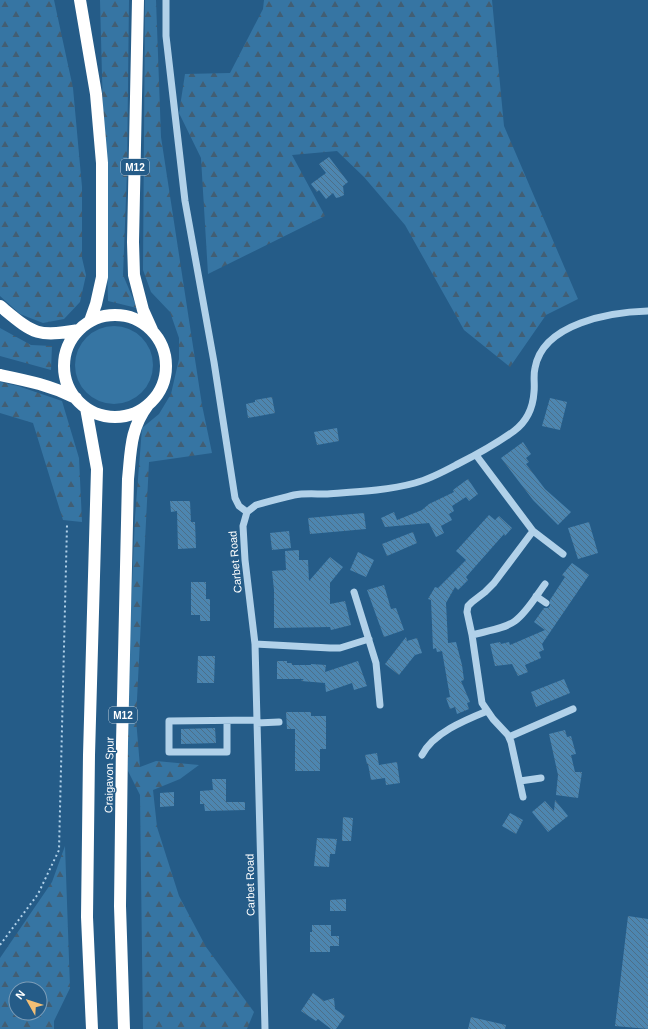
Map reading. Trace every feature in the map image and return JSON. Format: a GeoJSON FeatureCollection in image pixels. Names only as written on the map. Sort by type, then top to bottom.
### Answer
{"type":"FeatureCollection","features":[{"type":"Feature","properties":{"kind":"highway"},"geometry":{"type":"LineString","coordinates":[[80,0],[96,94],[102,163],[102,277],[96,304],[90,321]]}},
{"type":"Feature","properties":{"kind":"highway","name":"M12"},"geometry":{"type":"LineString","coordinates":[[138,0],[133,242],[134,275],[143,310],[152,330],[164,350],[166,370],[164,382],[157,395],[148,405],[134,413],[119,417],[110,417],[86,408],[76,398],[69,386],[65,369],[68,349],[79,330],[90,321],[116,315],[129,317],[142,322],[152,330]]}},
{"type":"Feature","properties":{"kind":"highway"},"geometry":{"type":"LineString","coordinates":[[0,306],[20,323],[36,332],[50,334],[79,330]]}},
{"type":"Feature","properties":{"kind":"highway"},"geometry":{"type":"LineString","coordinates":[[0,375],[40,383],[58,389],[76,398]]}},
{"type":"Feature","properties":{"kind":"highway","name":"Craigavon Spur"},"geometry":{"type":"LineString","coordinates":[[124,1029],[120,890],[128,479],[135,429],[138,419],[148,405]]}},
{"type":"Feature","properties":{"kind":"highway","name":"Craigavon Spur"},"geometry":{"type":"LineString","coordinates":[[86,408],[97,468],[89,755],[87,894],[92,1029]]}},
{"type":"Feature","properties":{"kind":"street"},"geometry":{"type":"LineString","coordinates":[[166,0],[166,36],[185,201],[214,362],[235,498],[239,506],[247,512],[256,505],[296,495],[379,489],[414,483],[430,478],[476,455],[513,432],[522,424],[528,415],[534,394],[535,369],[538,358],[549,340],[560,333],[590,320],[625,311],[648,311]]}},
{"type":"Feature","properties":{"kind":"street"},"geometry":{"type":"LineString","coordinates":[[476,455],[533,531],[563,554]]}},
{"type":"Feature","properties":{"kind":"street","name":"Carbet Road"},"geometry":{"type":"LineString","coordinates":[[247,512],[243,526],[245,560],[255,644],[265,1029]]}},
{"type":"Feature","properties":{"kind":"street"},"geometry":{"type":"LineString","coordinates":[[523,797],[509,737],[482,703],[467,612],[468,606],[486,592],[494,583],[533,531]]}},
{"type":"Feature","properties":{"kind":"street"},"geometry":{"type":"LineString","coordinates":[[472,635],[507,625],[515,621],[545,584]]}},
{"type":"Feature","properties":{"kind":"street"},"geometry":{"type":"LineString","coordinates":[[354,592],[376,663],[380,705]]}},
{"type":"Feature","properties":{"kind":"street"},"geometry":{"type":"LineString","coordinates":[[536,596],[546,604]]}},
{"type":"Feature","properties":{"kind":"street"},"geometry":{"type":"LineString","coordinates":[[255,644],[335,648],[369,639]]}},
{"type":"Feature","properties":{"kind":"street"},"geometry":{"type":"LineString","coordinates":[[509,737],[573,709]]}},
{"type":"Feature","properties":{"kind":"street"},"geometry":{"type":"LineString","coordinates":[[422,755],[428,745],[450,729],[487,711]]}},
{"type":"Feature","properties":{"kind":"street"},"geometry":{"type":"LineString","coordinates":[[227,721],[227,752],[169,752],[169,721],[227,721],[257,721],[279,722]]}},
{"type":"Feature","properties":{"kind":"street"},"geometry":{"type":"LineString","coordinates":[[520,781],[541,778]]}},
{"type":"Feature","properties":{"kind":"path"},"geometry":{"type":"LineString","coordinates":[[0,945],[38,894],[59,850],[67,525]]}},
{"type":"Feature","properties":{"kind":"green space"},"geometry":{"type":"Polygon","coordinates":[[[0,0],[54,0],[73,88],[82,187],[82,258],[86,275],[80,302],[64,319],[43,323],[20,314],[0,296],[0,0]]]}},
{"type":"Feature","properties":{"kind":"green space"},"geometry":{"type":"Polygon","coordinates":[[[100,0],[129,0],[127,172],[123,275],[137,308],[108,301],[100,0]]]}},
{"type":"Feature","properties":{"kind":"green space"},"geometry":{"type":"Polygon","coordinates":[[[145,0],[156,0],[161,137],[202,405],[212,453],[149,462],[136,719],[140,767],[156,761],[199,765],[180,779],[153,790],[157,827],[179,896],[206,947],[254,1012],[247,1029],[143,1029],[140,795],[128,771],[127,698],[135,517],[142,428],[159,414],[171,394],[179,359],[179,338],[170,312],[151,292],[143,270],[145,0]]]}},
{"type":"Feature","properties":{"kind":"green space"},"geometry":{"type":"Polygon","coordinates":[[[264,0],[492,0],[504,126],[578,299],[546,315],[510,367],[464,330],[405,225],[364,177],[337,151],[292,155],[325,216],[208,274],[201,158],[179,113],[185,74],[230,73],[263,9],[264,0]]]}},
{"type":"Feature","properties":{"kind":"green space"},"geometry":{"type":"Polygon","coordinates":[[[114,326],[129,329],[141,338],[150,350],[153,365],[150,380],[141,392],[129,401],[114,404],[99,401],[87,392],[78,380],[75,365],[78,350],[87,338],[99,329],[114,326]]]}},
{"type":"Feature","properties":{"kind":"green space"},"geometry":{"type":"Polygon","coordinates":[[[0,328],[31,345],[52,346],[51,370],[0,356],[0,328]]]}},
{"type":"Feature","properties":{"kind":"green space"},"geometry":{"type":"Polygon","coordinates":[[[0,382],[18,386],[62,401],[79,458],[82,522],[63,520],[33,423],[0,413],[0,382]]]}},
{"type":"Feature","properties":{"kind":"green space"},"geometry":{"type":"Polygon","coordinates":[[[65,846],[70,988],[54,1021],[54,1029],[0,1029],[0,958],[52,882],[65,846]]]}},
{"type":"Feature","properties":{"kind":"building"},"geometry":{"type":"Polygon","coordinates":[[[329,157],[348,182],[343,186],[344,195],[336,198],[333,193],[326,199],[319,190],[317,192],[311,184],[326,173],[319,164],[329,157]]]}},
{"type":"Feature","properties":{"kind":"building"},"geometry":{"type":"Polygon","coordinates":[[[272,397],[275,413],[248,418],[246,404],[255,402],[255,400],[272,397]]]}},
{"type":"Feature","properties":{"kind":"building"},"geometry":{"type":"Polygon","coordinates":[[[550,398],[567,402],[560,430],[542,426],[550,398]]]}},
{"type":"Feature","properties":{"kind":"building"},"geometry":{"type":"Polygon","coordinates":[[[337,428],[339,441],[317,445],[314,432],[337,428]]]}},
{"type":"Feature","properties":{"kind":"building"},"geometry":{"type":"Polygon","coordinates":[[[523,442],[531,454],[526,458],[529,462],[526,464],[545,489],[571,512],[558,525],[533,500],[501,458],[523,442]]]}},
{"type":"Feature","properties":{"kind":"building"},"geometry":{"type":"Polygon","coordinates":[[[468,479],[478,494],[469,501],[466,497],[452,506],[454,511],[449,514],[452,520],[441,526],[444,533],[436,537],[429,523],[385,527],[381,518],[394,512],[397,520],[422,510],[429,504],[454,492],[453,490],[468,479]]]}},
{"type":"Feature","properties":{"kind":"building"},"geometry":{"type":"Polygon","coordinates":[[[170,501],[190,501],[191,522],[195,522],[196,548],[178,549],[177,511],[171,512],[170,501]]]}},
{"type":"Feature","properties":{"kind":"building"},"geometry":{"type":"Polygon","coordinates":[[[364,513],[366,529],[310,534],[308,518],[364,513]]]}},
{"type":"Feature","properties":{"kind":"building"},"geometry":{"type":"Polygon","coordinates":[[[489,515],[495,520],[499,516],[512,528],[505,536],[504,534],[466,577],[468,580],[458,590],[455,587],[446,603],[448,643],[456,642],[464,680],[461,681],[470,702],[467,703],[469,709],[457,714],[455,707],[450,709],[446,698],[450,697],[442,651],[437,652],[436,648],[433,649],[431,600],[428,599],[435,587],[438,588],[466,560],[456,551],[489,515]]]}},
{"type":"Feature","properties":{"kind":"building"},"geometry":{"type":"Polygon","coordinates":[[[589,522],[598,553],[578,559],[568,528],[589,522]]]}},
{"type":"Feature","properties":{"kind":"building"},"geometry":{"type":"Polygon","coordinates":[[[289,531],[291,548],[272,550],[270,533],[289,531]]]}},
{"type":"Feature","properties":{"kind":"building"},"geometry":{"type":"Polygon","coordinates":[[[413,532],[417,543],[387,556],[382,544],[413,532]]]}},
{"type":"Feature","properties":{"kind":"building"},"geometry":{"type":"Polygon","coordinates":[[[299,550],[299,560],[308,560],[309,581],[330,557],[343,567],[330,583],[330,604],[345,601],[351,625],[331,630],[330,627],[274,628],[274,590],[272,571],[286,570],[285,551],[299,550]]]}},
{"type":"Feature","properties":{"kind":"building"},"geometry":{"type":"Polygon","coordinates":[[[358,552],[374,560],[366,577],[350,570],[358,552]]]}},
{"type":"Feature","properties":{"kind":"building"},"geometry":{"type":"Polygon","coordinates":[[[572,563],[589,575],[542,644],[544,650],[539,652],[541,658],[525,665],[528,672],[518,676],[512,664],[495,666],[490,644],[509,642],[510,645],[545,630],[534,622],[544,608],[548,608],[550,606],[550,600],[565,577],[562,575],[572,563]]]}},
{"type":"Feature","properties":{"kind":"building"},"geometry":{"type":"Polygon","coordinates":[[[191,582],[206,582],[206,599],[210,599],[210,621],[200,621],[200,615],[191,615],[191,582]]]}},
{"type":"Feature","properties":{"kind":"building"},"geometry":{"type":"Polygon","coordinates":[[[384,585],[391,609],[396,608],[404,630],[384,637],[367,590],[384,585]]]}},
{"type":"Feature","properties":{"kind":"building"},"geometry":{"type":"Polygon","coordinates":[[[406,637],[407,641],[417,638],[422,653],[415,655],[399,675],[385,664],[406,637]]]}},
{"type":"Feature","properties":{"kind":"building"},"geometry":{"type":"Polygon","coordinates":[[[198,656],[215,656],[214,683],[197,683],[198,656]]]}},
{"type":"Feature","properties":{"kind":"building"},"geometry":{"type":"Polygon","coordinates":[[[277,661],[287,661],[287,663],[292,663],[292,665],[326,665],[325,672],[358,661],[367,686],[354,690],[352,683],[326,692],[325,683],[301,681],[304,679],[277,679],[277,661]]]}},
{"type":"Feature","properties":{"kind":"building"},"geometry":{"type":"Polygon","coordinates":[[[564,679],[570,693],[536,707],[531,692],[564,679]]]}},
{"type":"Feature","properties":{"kind":"building"},"geometry":{"type":"Polygon","coordinates":[[[286,712],[311,712],[311,716],[326,716],[326,749],[320,749],[320,771],[295,771],[295,729],[287,729],[286,712]]]}},
{"type":"Feature","properties":{"kind":"building"},"geometry":{"type":"Polygon","coordinates":[[[215,728],[216,743],[181,744],[181,729],[215,728]]]}},
{"type":"Feature","properties":{"kind":"building"},"geometry":{"type":"Polygon","coordinates":[[[565,730],[567,737],[571,736],[576,754],[571,755],[575,772],[582,772],[578,798],[556,795],[558,775],[549,734],[565,730]]]}},
{"type":"Feature","properties":{"kind":"building"},"geometry":{"type":"Polygon","coordinates":[[[377,753],[379,765],[397,762],[400,783],[386,785],[385,778],[371,780],[365,755],[377,753]]]}},
{"type":"Feature","properties":{"kind":"building"},"geometry":{"type":"Polygon","coordinates":[[[212,779],[226,779],[226,802],[245,802],[245,810],[205,811],[204,804],[200,804],[200,791],[213,790],[212,779]]]}},
{"type":"Feature","properties":{"kind":"building"},"geometry":{"type":"Polygon","coordinates":[[[174,792],[174,806],[160,807],[160,793],[174,792]]]}},
{"type":"Feature","properties":{"kind":"building"},"geometry":{"type":"Polygon","coordinates":[[[555,800],[568,816],[548,832],[532,812],[545,801],[554,811],[555,800]]]}},
{"type":"Feature","properties":{"kind":"building"},"geometry":{"type":"Polygon","coordinates":[[[510,813],[523,820],[516,834],[502,826],[510,813]]]}},
{"type":"Feature","properties":{"kind":"building"},"geometry":{"type":"Polygon","coordinates":[[[343,817],[353,818],[351,841],[342,841],[343,817]]]}},
{"type":"Feature","properties":{"kind":"building"},"geometry":{"type":"Polygon","coordinates":[[[317,838],[337,839],[335,854],[330,854],[329,867],[314,866],[317,838]]]}},
{"type":"Feature","properties":{"kind":"building"},"geometry":{"type":"Polygon","coordinates":[[[346,899],[346,911],[330,911],[330,900],[346,899]]]}},
{"type":"Feature","properties":{"kind":"building"},"geometry":{"type":"Polygon","coordinates":[[[628,916],[648,919],[648,1029],[615,1026],[628,916]]]}},
{"type":"Feature","properties":{"kind":"building"},"geometry":{"type":"Polygon","coordinates":[[[312,925],[331,925],[331,936],[339,936],[339,946],[330,946],[330,952],[310,952],[310,932],[312,932],[312,925]]]}},
{"type":"Feature","properties":{"kind":"building"},"geometry":{"type":"Polygon","coordinates":[[[313,993],[324,1001],[334,998],[335,1009],[345,1016],[336,1029],[331,1029],[318,1019],[316,1021],[301,1011],[313,993]]]}},
{"type":"Feature","properties":{"kind":"building"},"geometry":{"type":"Polygon","coordinates":[[[471,1017],[506,1025],[505,1029],[468,1029],[471,1017]]]}}]}
